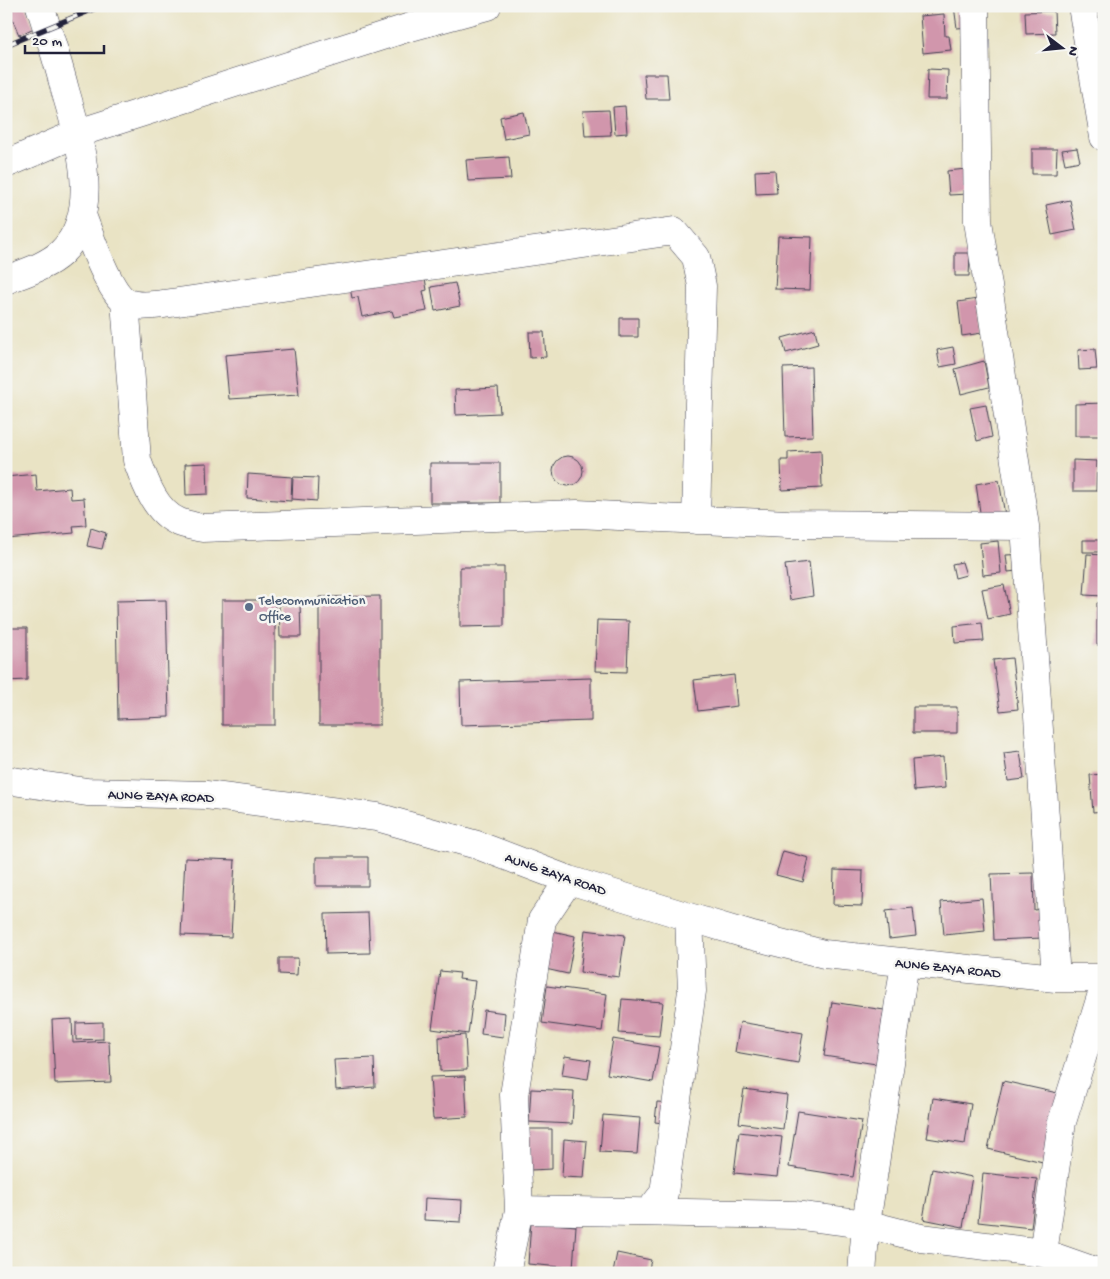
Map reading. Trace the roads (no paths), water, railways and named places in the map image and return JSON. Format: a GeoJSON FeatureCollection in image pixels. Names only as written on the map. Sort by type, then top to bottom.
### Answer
{"type":"FeatureCollection","features":[{"type":"Feature","properties":{"kind":"main road"},"geometry":{"type":"LineString","coordinates":[[6,280],[40,266],[60,253],[74,236],[82,215],[84,193],[83,165],[78,133],[54,47],[40,6]]}},
{"type":"Feature","properties":{"kind":"main road"},"geometry":{"type":"LineString","coordinates":[[6,164],[78,133],[407,28],[486,6]]}},
{"type":"Feature","properties":{"kind":"main road"},"geometry":{"type":"LineString","coordinates":[[975,6],[978,221],[1026,526],[1056,978]]}},
{"type":"Feature","properties":{"kind":"main road"},"geometry":{"type":"LineString","coordinates":[[1082,6],[1104,137]]}},
{"type":"Feature","properties":{"kind":"main road"},"geometry":{"type":"LineString","coordinates":[[82,215],[104,271],[125,302],[137,460],[145,484],[160,507],[177,521],[202,528],[577,514],[788,524],[1026,526]]}},
{"type":"Feature","properties":{"kind":"main road"},"geometry":{"type":"LineString","coordinates":[[125,302],[140,306],[164,304],[674,231],[696,257],[702,286],[696,520]]}},
{"type":"Feature","properties":{"kind":"main road","name":"AUNG ZAYA ROAD"},"geometry":{"type":"LineString","coordinates":[[6,780],[87,792],[206,795],[377,817],[477,845],[569,880],[689,917],[749,935],[824,954],[1056,978],[1104,978]]}},
{"type":"Feature","properties":{"kind":"main road"},"geometry":{"type":"LineString","coordinates":[[506,1273],[520,1210],[514,1095],[542,920],[569,880]]}},
{"type":"Feature","properties":{"kind":"main road"},"geometry":{"type":"LineString","coordinates":[[649,1212],[664,1193],[692,991],[689,917]]}},
{"type":"Feature","properties":{"kind":"main road"},"geometry":{"type":"LineString","coordinates":[[862,1273],[866,1224],[905,962]]}},
{"type":"Feature","properties":{"kind":"main road"},"geometry":{"type":"LineString","coordinates":[[1043,1253],[1062,1122],[1104,986]]}},
{"type":"Feature","properties":{"kind":"main road"},"geometry":{"type":"LineString","coordinates":[[520,1210],[794,1215],[866,1224],[921,1238],[1043,1253],[1100,1273]]}},
{"type":"Feature","properties":{"kind":"railway"},"geometry":{"type":"LineString","coordinates":[[6,45],[101,6]]}},
{"type":"Feature","properties":{"kind":"place","name":"Telecommunication Office"},"geometry":{"type":"Point","coordinates":[249,607]}}]}
